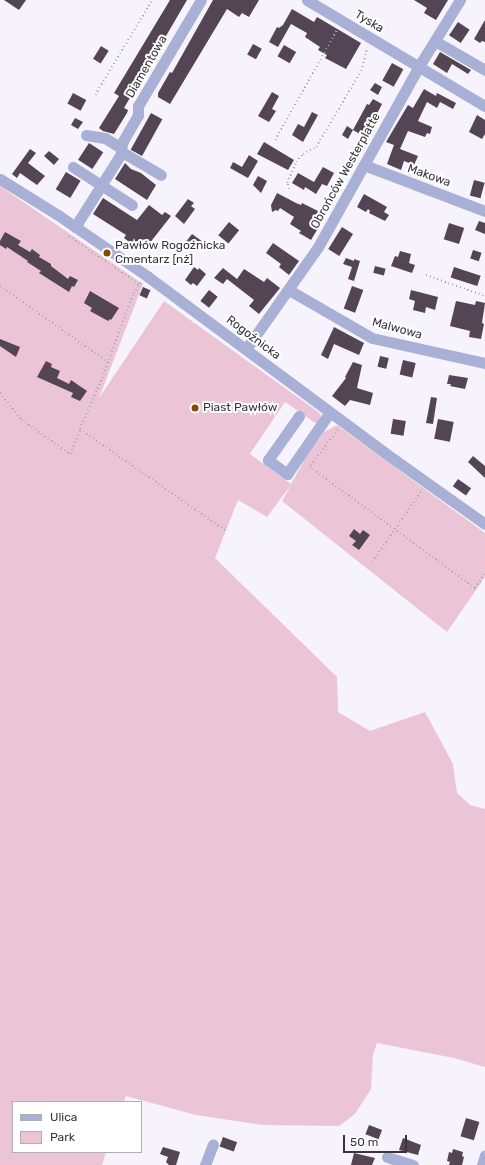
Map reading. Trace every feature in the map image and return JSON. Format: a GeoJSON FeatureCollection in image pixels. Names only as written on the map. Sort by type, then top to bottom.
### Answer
{"type":"FeatureCollection","features":[{"type":"Feature","properties":{"kind":"street","name":"Diamentowa"},"geometry":{"type":"LineString","coordinates":[[71,230],[102,185],[121,150],[123,141],[138,115],[138,106],[201,0]]}},
{"type":"Feature","properties":{"kind":"street","name":"Tyska"},"geometry":{"type":"LineString","coordinates":[[306,0],[485,106]]}},
{"type":"Feature","properties":{"kind":"street","name":"Obrońców Westerplatte"},"geometry":{"type":"LineString","coordinates":[[246,349],[318,247],[419,66],[460,0]]}},
{"type":"Feature","properties":{"kind":"street"},"geometry":{"type":"LineString","coordinates":[[435,41],[485,70]]}},
{"type":"Feature","properties":{"kind":"street"},"geometry":{"type":"LineString","coordinates":[[86,135],[105,138],[161,175]]}},
{"type":"Feature","properties":{"kind":"street","name":"Makowa"},"geometry":{"type":"LineString","coordinates":[[364,165],[485,211]]}},
{"type":"Feature","properties":{"kind":"street"},"geometry":{"type":"LineString","coordinates":[[74,167],[132,205]]}},
{"type":"Feature","properties":{"kind":"street","name":"Rogoźnicka"},"geometry":{"type":"LineString","coordinates":[[0,179],[71,230],[147,276],[330,412],[485,524]]}},
{"type":"Feature","properties":{"kind":"street","name":"Malwowa"},"geometry":{"type":"LineString","coordinates":[[289,290],[372,338],[485,363]]}},
{"type":"Feature","properties":{"kind":"street"},"geometry":{"type":"LineString","coordinates":[[299,416],[268,460],[287,474],[330,412]]}},
{"type":"Feature","properties":{"kind":"street"},"geometry":{"type":"LineString","coordinates":[[205,1165],[213,1144]]}},
{"type":"Feature","properties":{"kind":"street"},"geometry":{"type":"LineString","coordinates":[[482,1165],[485,1155]]}},
{"type":"Feature","properties":{"kind":"street"},"geometry":{"type":"LineString","coordinates":[[387,1156],[413,1165]]}},
{"type":"Feature","properties":{"kind":"path"},"geometry":{"type":"LineString","coordinates":[[95,95],[152,0]]}},
{"type":"Feature","properties":{"kind":"path"},"geometry":{"type":"LineString","coordinates":[[275,140],[342,21]]}},
{"type":"Feature","properties":{"kind":"path"},"geometry":{"type":"LineString","coordinates":[[289,190],[287,183],[296,162],[303,154],[316,147],[361,71],[366,54],[367,36]]}},
{"type":"Feature","properties":{"kind":"path"},"geometry":{"type":"LineString","coordinates":[[71,230],[140,285]]}},
{"type":"Feature","properties":{"kind":"path"},"geometry":{"type":"LineString","coordinates":[[426,275],[485,296]]}},
{"type":"Feature","properties":{"kind":"path"},"geometry":{"type":"LineString","coordinates":[[0,393],[22,420],[70,454],[108,362],[133,295],[147,276]]}},
{"type":"Feature","properties":{"kind":"path"},"geometry":{"type":"LineString","coordinates":[[0,286],[108,362]]}},
{"type":"Feature","properties":{"kind":"path"},"geometry":{"type":"LineString","coordinates":[[80,429],[225,530]]}},
{"type":"Feature","properties":{"kind":"path"},"geometry":{"type":"LineString","coordinates":[[338,430],[310,468],[475,588],[485,573]]}},
{"type":"Feature","properties":{"kind":"path"},"geometry":{"type":"LineString","coordinates":[[372,562],[424,487]]}},
{"type":"Feature","properties":{"kind":"green space"},"geometry":{"type":"Polygon","coordinates":[[[0,186],[143,284],[99,398],[164,301],[321,414],[318,425],[285,402],[250,454],[291,484],[305,459],[324,432],[337,425],[485,533],[485,577],[447,632],[282,501],[291,485],[267,517],[238,500],[215,558],[337,677],[338,712],[370,731],[425,712],[453,764],[457,793],[470,805],[485,809],[485,1067],[454,1058],[377,1043],[373,1055],[371,1089],[355,1114],[339,1126],[263,1125],[196,1115],[126,1096],[124,1101],[12,1101],[12,1153],[106,1153],[102,1165],[0,1165],[0,186]]]}},
{"type":"Feature","properties":{"kind":"building"},"geometry":{"type":"Polygon","coordinates":[[[4,0],[26,0],[19,10],[4,0]]]}},
{"type":"Feature","properties":{"kind":"building"},"geometry":{"type":"Polygon","coordinates":[[[170,0],[187,0],[124,108],[128,110],[127,113],[114,134],[103,131],[99,128],[119,96],[114,93],[170,0]]]}},
{"type":"Feature","properties":{"kind":"building"},"geometry":{"type":"Polygon","coordinates":[[[213,0],[259,0],[249,17],[242,13],[239,17],[227,9],[170,104],[158,97],[158,93],[170,72],[172,73],[213,0]]]}},
{"type":"Feature","properties":{"kind":"building"},"geometry":{"type":"Polygon","coordinates":[[[414,0],[448,0],[436,20],[424,13],[427,8],[414,0]]]}},
{"type":"Feature","properties":{"kind":"building"},"geometry":{"type":"Polygon","coordinates":[[[292,9],[314,22],[317,17],[361,43],[346,69],[325,58],[327,55],[318,50],[320,47],[305,37],[307,33],[291,24],[278,47],[269,42],[277,27],[279,28],[283,25],[292,9]]]}},
{"type":"Feature","properties":{"kind":"building"},"geometry":{"type":"Polygon","coordinates":[[[485,20],[485,42],[482,41],[480,43],[474,39],[485,20]]]}},
{"type":"Feature","properties":{"kind":"building"},"geometry":{"type":"Polygon","coordinates":[[[458,22],[470,30],[461,43],[449,35],[458,22]]]}},
{"type":"Feature","properties":{"kind":"building"},"geometry":{"type":"Polygon","coordinates":[[[253,44],[262,49],[256,59],[247,54],[253,44]]]}},
{"type":"Feature","properties":{"kind":"building"},"geometry":{"type":"Polygon","coordinates":[[[284,45],[296,52],[290,63],[278,56],[284,45]]]}},
{"type":"Feature","properties":{"kind":"building"},"geometry":{"type":"Polygon","coordinates":[[[101,46],[109,51],[101,63],[93,59],[101,46]]]}},
{"type":"Feature","properties":{"kind":"building"},"geometry":{"type":"Polygon","coordinates":[[[440,52],[471,70],[468,74],[452,64],[447,73],[433,64],[440,52]]]}},
{"type":"Feature","properties":{"kind":"building"},"geometry":{"type":"Polygon","coordinates":[[[392,63],[403,69],[394,87],[382,80],[392,63]]]}},
{"type":"Feature","properties":{"kind":"building"},"geometry":{"type":"Polygon","coordinates":[[[375,83],[382,87],[378,95],[370,90],[375,83]]]}},
{"type":"Feature","properties":{"kind":"building"},"geometry":{"type":"Polygon","coordinates":[[[424,89],[436,96],[437,93],[456,103],[453,109],[440,102],[437,108],[427,102],[418,121],[432,127],[430,134],[427,133],[425,137],[408,131],[400,149],[418,156],[414,165],[404,161],[401,170],[387,164],[394,145],[386,142],[408,105],[413,108],[424,89]]]}},
{"type":"Feature","properties":{"kind":"building"},"geometry":{"type":"Polygon","coordinates":[[[272,92],[279,96],[272,109],[276,111],[269,122],[258,116],[272,92]]]}},
{"type":"Feature","properties":{"kind":"building"},"geometry":{"type":"Polygon","coordinates":[[[73,93],[86,100],[81,111],[67,104],[73,93]]]}},
{"type":"Feature","properties":{"kind":"building"},"geometry":{"type":"Polygon","coordinates":[[[373,99],[382,104],[365,137],[353,130],[367,104],[369,105],[373,99]]]}},
{"type":"Feature","properties":{"kind":"building"},"geometry":{"type":"Polygon","coordinates":[[[312,112],[318,115],[303,142],[292,135],[298,124],[304,127],[312,112]]]}},
{"type":"Feature","properties":{"kind":"building"},"geometry":{"type":"Polygon","coordinates":[[[151,113],[162,119],[142,156],[131,150],[151,113]]]}},
{"type":"Feature","properties":{"kind":"building"},"geometry":{"type":"Polygon","coordinates":[[[477,115],[485,120],[485,134],[482,139],[469,132],[477,115]]]}},
{"type":"Feature","properties":{"kind":"building"},"geometry":{"type":"Polygon","coordinates":[[[75,118],[83,122],[78,129],[71,125],[75,118]]]}},
{"type":"Feature","properties":{"kind":"building"},"geometry":{"type":"Polygon","coordinates":[[[347,126],[353,130],[348,139],[342,135],[347,126]]]}},
{"type":"Feature","properties":{"kind":"building"},"geometry":{"type":"Polygon","coordinates":[[[264,142],[294,160],[288,170],[257,154],[264,142]]]}},
{"type":"Feature","properties":{"kind":"building"},"geometry":{"type":"Polygon","coordinates":[[[89,143],[103,152],[92,169],[78,160],[89,143]]]}},
{"type":"Feature","properties":{"kind":"building"},"geometry":{"type":"Polygon","coordinates":[[[30,149],[36,153],[28,163],[45,176],[37,185],[20,173],[17,178],[12,174],[30,149]]]}},
{"type":"Feature","properties":{"kind":"building"},"geometry":{"type":"Polygon","coordinates":[[[49,151],[59,159],[54,165],[44,156],[49,151]]]}},
{"type":"Feature","properties":{"kind":"building"},"geometry":{"type":"Polygon","coordinates":[[[249,155],[258,161],[248,178],[230,168],[233,162],[242,167],[249,155]]]}},
{"type":"Feature","properties":{"kind":"building"},"geometry":{"type":"Polygon","coordinates":[[[125,163],[131,169],[141,173],[156,185],[147,200],[115,179],[125,163]]]}},
{"type":"Feature","properties":{"kind":"building"},"geometry":{"type":"Polygon","coordinates":[[[323,167],[334,173],[327,186],[322,184],[316,194],[305,187],[304,190],[292,183],[298,173],[314,182],[323,167]]]}},
{"type":"Feature","properties":{"kind":"building"},"geometry":{"type":"Polygon","coordinates":[[[66,172],[81,181],[70,198],[56,189],[66,172]]]}},
{"type":"Feature","properties":{"kind":"building"},"geometry":{"type":"Polygon","coordinates":[[[258,176],[267,181],[261,193],[253,185],[258,176]]]}},
{"type":"Feature","properties":{"kind":"building"},"geometry":{"type":"Polygon","coordinates":[[[474,180],[485,183],[480,198],[470,195],[474,180]]]}},
{"type":"Feature","properties":{"kind":"building"},"geometry":{"type":"Polygon","coordinates":[[[277,193],[296,203],[301,205],[302,203],[326,215],[311,240],[299,233],[301,231],[290,224],[294,217],[280,208],[278,211],[276,210],[272,212],[271,205],[277,193]]]}},
{"type":"Feature","properties":{"kind":"building"},"geometry":{"type":"Polygon","coordinates":[[[364,194],[387,207],[384,212],[389,215],[385,221],[369,213],[370,211],[368,209],[366,212],[357,207],[364,194]]]}},
{"type":"Feature","properties":{"kind":"building"},"geometry":{"type":"Polygon","coordinates":[[[103,198],[137,220],[149,205],[162,215],[165,212],[171,216],[149,244],[144,239],[137,248],[124,238],[126,235],[93,214],[103,198]]]}},
{"type":"Feature","properties":{"kind":"building"},"geometry":{"type":"Polygon","coordinates":[[[188,199],[194,203],[191,206],[195,209],[184,224],[175,216],[188,199]]]}},
{"type":"Feature","properties":{"kind":"building"},"geometry":{"type":"Polygon","coordinates":[[[479,221],[485,223],[485,234],[475,230],[479,221]]]}},
{"type":"Feature","properties":{"kind":"building"},"geometry":{"type":"Polygon","coordinates":[[[229,222],[239,230],[228,243],[218,235],[229,222]]]}},
{"type":"Feature","properties":{"kind":"building"},"geometry":{"type":"Polygon","coordinates":[[[449,223],[464,228],[459,244],[444,239],[449,223]]]}},
{"type":"Feature","properties":{"kind":"building"},"geometry":{"type":"Polygon","coordinates":[[[342,227],[353,234],[339,256],[328,249],[342,227]]]}},
{"type":"Feature","properties":{"kind":"building"},"geometry":{"type":"Polygon","coordinates":[[[5,232],[21,241],[18,245],[30,252],[32,249],[40,255],[39,257],[51,264],[51,266],[68,279],[70,276],[78,280],[74,287],[72,286],[69,292],[39,273],[41,271],[27,262],[28,261],[7,247],[6,249],[0,245],[0,241],[5,232]]]}},
{"type":"Feature","properties":{"kind":"building"},"geometry":{"type":"Polygon","coordinates":[[[192,234],[203,242],[198,249],[196,248],[194,250],[185,243],[192,234]]]}},
{"type":"Feature","properties":{"kind":"building"},"geometry":{"type":"Polygon","coordinates":[[[273,243],[299,261],[289,275],[279,267],[281,264],[266,253],[273,243]]]}},
{"type":"Feature","properties":{"kind":"building"},"geometry":{"type":"Polygon","coordinates":[[[473,250],[482,253],[479,261],[470,259],[473,250]]]}},
{"type":"Feature","properties":{"kind":"building"},"geometry":{"type":"Polygon","coordinates":[[[400,251],[411,254],[409,263],[415,265],[412,273],[391,266],[395,256],[398,257],[400,251]]]}},
{"type":"Feature","properties":{"kind":"building"},"geometry":{"type":"Polygon","coordinates":[[[346,258],[354,261],[354,259],[360,261],[354,281],[348,279],[352,267],[343,264],[346,258]]]}},
{"type":"Feature","properties":{"kind":"building"},"geometry":{"type":"Polygon","coordinates":[[[375,266],[386,269],[384,276],[373,273],[375,266]]]}},
{"type":"Feature","properties":{"kind":"building"},"geometry":{"type":"Polygon","coordinates":[[[194,267],[198,270],[199,268],[206,274],[197,286],[193,283],[191,285],[185,280],[194,267]]]}},
{"type":"Feature","properties":{"kind":"building"},"geometry":{"type":"Polygon","coordinates":[[[454,267],[481,276],[477,286],[451,277],[454,267]]]}},
{"type":"Feature","properties":{"kind":"building"},"geometry":{"type":"Polygon","coordinates":[[[223,268],[237,279],[244,269],[264,282],[267,278],[280,288],[259,314],[249,306],[254,300],[227,279],[223,284],[214,278],[223,268]]]}},
{"type":"Feature","properties":{"kind":"building"},"geometry":{"type":"Polygon","coordinates":[[[352,286],[363,290],[355,313],[344,309],[352,286]]]}},
{"type":"Feature","properties":{"kind":"building"},"geometry":{"type":"Polygon","coordinates":[[[143,287],[150,290],[147,298],[139,295],[143,287]]]}},
{"type":"Feature","properties":{"kind":"building"},"geometry":{"type":"Polygon","coordinates":[[[209,290],[218,297],[209,308],[200,301],[209,290]]]}},
{"type":"Feature","properties":{"kind":"building"},"geometry":{"type":"Polygon","coordinates":[[[411,290],[438,297],[435,310],[426,307],[425,313],[413,310],[415,301],[409,299],[411,290]]]}},
{"type":"Feature","properties":{"kind":"building"},"geometry":{"type":"Polygon","coordinates":[[[90,291],[119,308],[111,320],[110,319],[108,321],[90,311],[92,308],[84,303],[90,291]]]}},
{"type":"Feature","properties":{"kind":"building"},"geometry":{"type":"Polygon","coordinates":[[[456,301],[475,305],[476,301],[485,303],[482,323],[484,324],[481,339],[469,337],[470,331],[450,326],[456,301]]]}},
{"type":"Feature","properties":{"kind":"building"},"geometry":{"type":"Polygon","coordinates":[[[334,327],[364,343],[359,355],[334,344],[328,359],[321,355],[334,327]]]}},
{"type":"Feature","properties":{"kind":"building"},"geometry":{"type":"Polygon","coordinates":[[[0,339],[20,347],[16,357],[0,346],[0,339]]]}},
{"type":"Feature","properties":{"kind":"building"},"geometry":{"type":"Polygon","coordinates":[[[380,356],[389,358],[386,369],[378,367],[380,356]]]}},
{"type":"Feature","properties":{"kind":"building"},"geometry":{"type":"Polygon","coordinates":[[[403,360],[416,363],[412,378],[400,375],[403,360]]]}},
{"type":"Feature","properties":{"kind":"building"},"geometry":{"type":"Polygon","coordinates":[[[46,361],[52,364],[51,367],[60,371],[57,378],[69,384],[71,380],[87,391],[80,401],[71,397],[73,393],[37,377],[46,361]]]}},
{"type":"Feature","properties":{"kind":"building"},"geometry":{"type":"Polygon","coordinates":[[[353,362],[362,365],[357,388],[373,393],[370,405],[350,400],[345,406],[332,396],[346,378],[345,377],[353,362]]]}},
{"type":"Feature","properties":{"kind":"building"},"geometry":{"type":"Polygon","coordinates":[[[449,375],[468,378],[465,389],[447,384],[449,375]]]}},
{"type":"Feature","properties":{"kind":"building"},"geometry":{"type":"Polygon","coordinates":[[[431,397],[437,398],[433,424],[426,423],[431,397]]]}},
{"type":"Feature","properties":{"kind":"building"},"geometry":{"type":"Polygon","coordinates":[[[393,419],[406,421],[403,436],[391,434],[393,419]]]}},
{"type":"Feature","properties":{"kind":"building"},"geometry":{"type":"Polygon","coordinates":[[[438,419],[454,422],[450,442],[434,439],[438,419]]]}},
{"type":"Feature","properties":{"kind":"building"},"geometry":{"type":"Polygon","coordinates":[[[473,456],[485,466],[485,478],[468,462],[473,456]]]}},
{"type":"Feature","properties":{"kind":"building"},"geometry":{"type":"Polygon","coordinates":[[[458,479],[471,488],[466,496],[453,486],[458,479]]]}},
{"type":"Feature","properties":{"kind":"building"},"geometry":{"type":"Polygon","coordinates":[[[354,529],[360,534],[363,530],[370,535],[359,550],[352,545],[356,541],[349,536],[354,529]]]}},
{"type":"Feature","properties":{"kind":"building"},"geometry":{"type":"Polygon","coordinates":[[[466,1118],[479,1122],[474,1140],[460,1136],[466,1118]]]}},
{"type":"Feature","properties":{"kind":"building"},"geometry":{"type":"Polygon","coordinates":[[[369,1125],[382,1130],[378,1139],[365,1134],[369,1125]]]}},
{"type":"Feature","properties":{"kind":"building"},"geometry":{"type":"Polygon","coordinates":[[[223,1137],[237,1142],[234,1152],[220,1146],[223,1137]]]}},
{"type":"Feature","properties":{"kind":"building"},"geometry":{"type":"Polygon","coordinates":[[[403,1138],[421,1145],[418,1155],[399,1150],[403,1138]]]}},
{"type":"Feature","properties":{"kind":"building"},"geometry":{"type":"Polygon","coordinates":[[[163,1147],[180,1152],[176,1165],[169,1165],[166,1162],[168,1157],[160,1154],[163,1147]]]}},
{"type":"Feature","properties":{"kind":"building"},"geometry":{"type":"Polygon","coordinates":[[[453,1149],[463,1152],[462,1156],[464,1157],[462,1165],[449,1165],[450,1162],[447,1161],[449,1152],[452,1153],[453,1149]]]}},
{"type":"Feature","properties":{"kind":"building"},"geometry":{"type":"Polygon","coordinates":[[[354,1153],[375,1158],[372,1165],[351,1165],[354,1153]]]}},
{"type":"Feature","properties":{"kind":"place","name":"Pawłów Rogoźnicka Cmentarz [nż]"},"geometry":{"type":"Point","coordinates":[107,253]}},
{"type":"Feature","properties":{"kind":"place","name":"Piast Pawłów"},"geometry":{"type":"Point","coordinates":[195,408]}}]}
